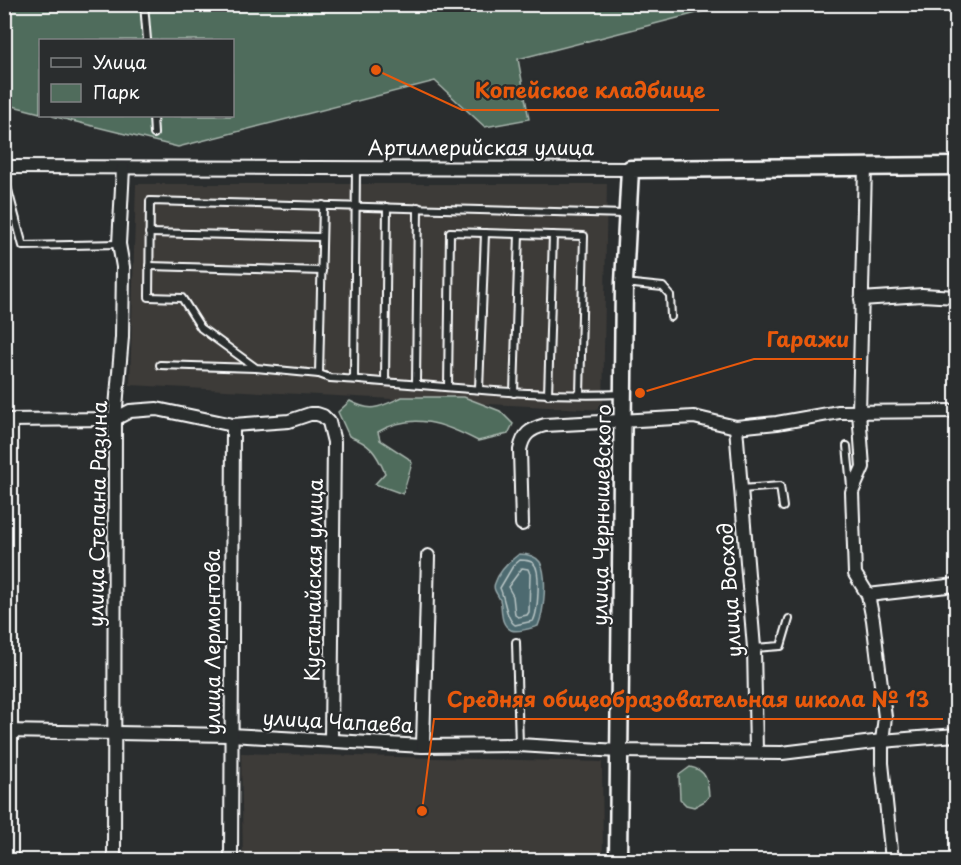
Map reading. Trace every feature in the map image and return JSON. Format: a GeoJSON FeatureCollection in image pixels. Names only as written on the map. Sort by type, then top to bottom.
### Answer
{"type":"FeatureCollection","features":[{"type":"Feature","properties":{"kind":"street","name":"Артиллерийская улица"},"geometry":{"type":"LineString","coordinates":[[4,167],[630,169],[957,166]]}},
{"type":"Feature","properties":{"kind":"street"},"geometry":{"type":"LineString","coordinates":[[865,167],[860,412],[863,467],[852,492],[855,574],[868,595],[873,620],[885,717],[882,741],[892,861]]}},
{"type":"Feature","properties":{"kind":"street","name":"улица Степана Разина"},"geometry":{"type":"LineString","coordinates":[[114,861],[115,419],[122,337],[123,267],[119,244],[123,168]]}},
{"type":"Feature","properties":{"kind":"street","name":"улица Чернышевского"},"geometry":{"type":"LineString","coordinates":[[618,861],[624,283],[630,169]]}},
{"type":"Feature","properties":{"kind":"street"},"geometry":{"type":"LineString","coordinates":[[861,298],[922,295],[957,297]]}},
{"type":"Feature","properties":{"kind":"street"},"geometry":{"type":"LineString","coordinates":[[10,861],[8,420],[115,419],[130,411],[157,409],[232,425]]}},
{"type":"Feature","properties":{"kind":"street"},"geometry":{"type":"LineString","coordinates":[[522,524],[520,450],[522,440],[528,432],[545,425],[694,417],[736,427],[777,423],[839,411],[957,411]]}},
{"type":"Feature","properties":{"kind":"street","name":"Кустанайская улица"},"geometry":{"type":"LineString","coordinates":[[232,425],[289,421],[310,414],[323,416],[329,422],[334,442],[331,740]]}},
{"type":"Feature","properties":{"kind":"street","name":"улица Лермонтова"},"geometry":{"type":"LineString","coordinates":[[231,861],[232,425]]}},
{"type":"Feature","properties":{"kind":"street","name":"улица Восход"},"geometry":{"type":"LineString","coordinates":[[736,427],[754,648],[756,751]]}},
{"type":"Feature","properties":{"kind":"street"},"geometry":{"type":"LineString","coordinates":[[423,746],[428,556]]}},
{"type":"Feature","properties":{"kind":"street"},"geometry":{"type":"LineString","coordinates":[[868,595],[957,585]]}},
{"type":"Feature","properties":{"kind":"street","name":"улица Чапаева"},"geometry":{"type":"LineString","coordinates":[[8,731],[230,735],[423,746],[519,745],[618,751],[782,753],[957,735]]}},
{"type":"Feature","properties":{"kind":"lane"},"geometry":{"type":"LineString","coordinates":[[144,4],[147,39]]}},
{"type":"Feature","properties":{"kind":"lane"},"geometry":{"type":"LineString","coordinates":[[153,117],[154,134]]}},
{"type":"Feature","properties":{"kind":"lane"},"geometry":{"type":"LineString","coordinates":[[354,379],[356,167]]}},
{"type":"Feature","properties":{"kind":"lane"},"geometry":{"type":"LineString","coordinates":[[4,176],[23,246],[119,244]]}},
{"type":"Feature","properties":{"kind":"lane"},"geometry":{"type":"LineString","coordinates":[[256,368],[201,328],[182,298],[149,297],[150,201],[627,214]]}},
{"type":"Feature","properties":{"kind":"lane"},"geometry":{"type":"LineString","coordinates":[[319,374],[323,205]]}},
{"type":"Feature","properties":{"kind":"lane"},"geometry":{"type":"LineString","coordinates":[[384,381],[387,207]]}},
{"type":"Feature","properties":{"kind":"lane"},"geometry":{"type":"LineString","coordinates":[[416,384],[418,207]]}},
{"type":"Feature","properties":{"kind":"lane"},"geometry":{"type":"LineString","coordinates":[[448,387],[450,232],[585,236],[580,394]]}},
{"type":"Feature","properties":{"kind":"lane"},"geometry":{"type":"LineString","coordinates":[[149,233],[322,237]]}},
{"type":"Feature","properties":{"kind":"lane"},"geometry":{"type":"LineString","coordinates":[[478,389],[485,233]]}},
{"type":"Feature","properties":{"kind":"lane"},"geometry":{"type":"LineString","coordinates":[[514,393],[519,234]]}},
{"type":"Feature","properties":{"kind":"lane"},"geometry":{"type":"LineString","coordinates":[[548,395],[553,235]]}},
{"type":"Feature","properties":{"kind":"lane"},"geometry":{"type":"LineString","coordinates":[[149,266],[322,271]]}},
{"type":"Feature","properties":{"kind":"lane"},"geometry":{"type":"LineString","coordinates":[[624,283],[663,287],[670,295],[671,317]]}},
{"type":"Feature","properties":{"kind":"lane"},"geometry":{"type":"LineString","coordinates":[[160,365],[256,368],[319,374],[330,378],[514,393],[548,395],[624,393]]}},
{"type":"Feature","properties":{"kind":"lane"},"geometry":{"type":"LineString","coordinates":[[847,446],[852,492]]}},
{"type":"Feature","properties":{"kind":"lane"},"geometry":{"type":"LineString","coordinates":[[741,489],[780,486],[783,507]]}},
{"type":"Feature","properties":{"kind":"lane"},"geometry":{"type":"LineString","coordinates":[[754,648],[781,646],[789,620]]}},
{"type":"Feature","properties":{"kind":"lane"},"geometry":{"type":"LineString","coordinates":[[516,642],[519,745]]}},
{"type":"Feature","properties":{"kind":"shaded area"},"geometry":{"type":"Polygon","coordinates":[[[136,184],[607,184],[603,410],[130,385],[136,184]]]}},
{"type":"Feature","properties":{"kind":"shaded area"},"geometry":{"type":"Polygon","coordinates":[[[241,753],[602,762],[603,860],[243,860],[241,753]]]}},
{"type":"Feature","properties":{"kind":"green space"},"geometry":{"type":"Polygon","coordinates":[[[4,5],[728,5],[518,59],[529,119],[485,127],[435,81],[178,147],[56,117],[234,117],[234,39],[39,39],[39,113],[5,104],[4,5]]]}},
{"type":"Feature","properties":{"kind":"green space"},"geometry":{"type":"Polygon","coordinates":[[[402,397],[464,397],[500,411],[513,424],[508,434],[478,441],[453,429],[429,422],[404,422],[378,432],[380,440],[412,463],[403,494],[375,484],[385,473],[382,466],[367,446],[349,436],[338,412],[350,401],[370,408],[388,404],[402,397]]]}},
{"type":"Feature","properties":{"kind":"green space"},"geometry":{"type":"Polygon","coordinates":[[[690,767],[703,773],[709,790],[709,796],[705,801],[694,807],[686,805],[680,799],[679,775],[690,767]]]}},
{"type":"Feature","properties":{"kind":"water"},"geometry":{"type":"Polygon","coordinates":[[[519,554],[533,556],[540,562],[544,576],[544,594],[538,626],[517,631],[511,630],[505,624],[494,585],[502,570],[519,554]]]}},
{"type":"Feature","properties":{"kind":"place","name":"Копейское кладбище"},"geometry":{"type":"Point","coordinates":[376,70]}},
{"type":"Feature","properties":{"kind":"place","name":"Гаражи"},"geometry":{"type":"Point","coordinates":[640,393]}},
{"type":"Feature","properties":{"kind":"place","name":"Средняя общеобразовательная школа № 13"},"geometry":{"type":"Point","coordinates":[422,811]}}]}
